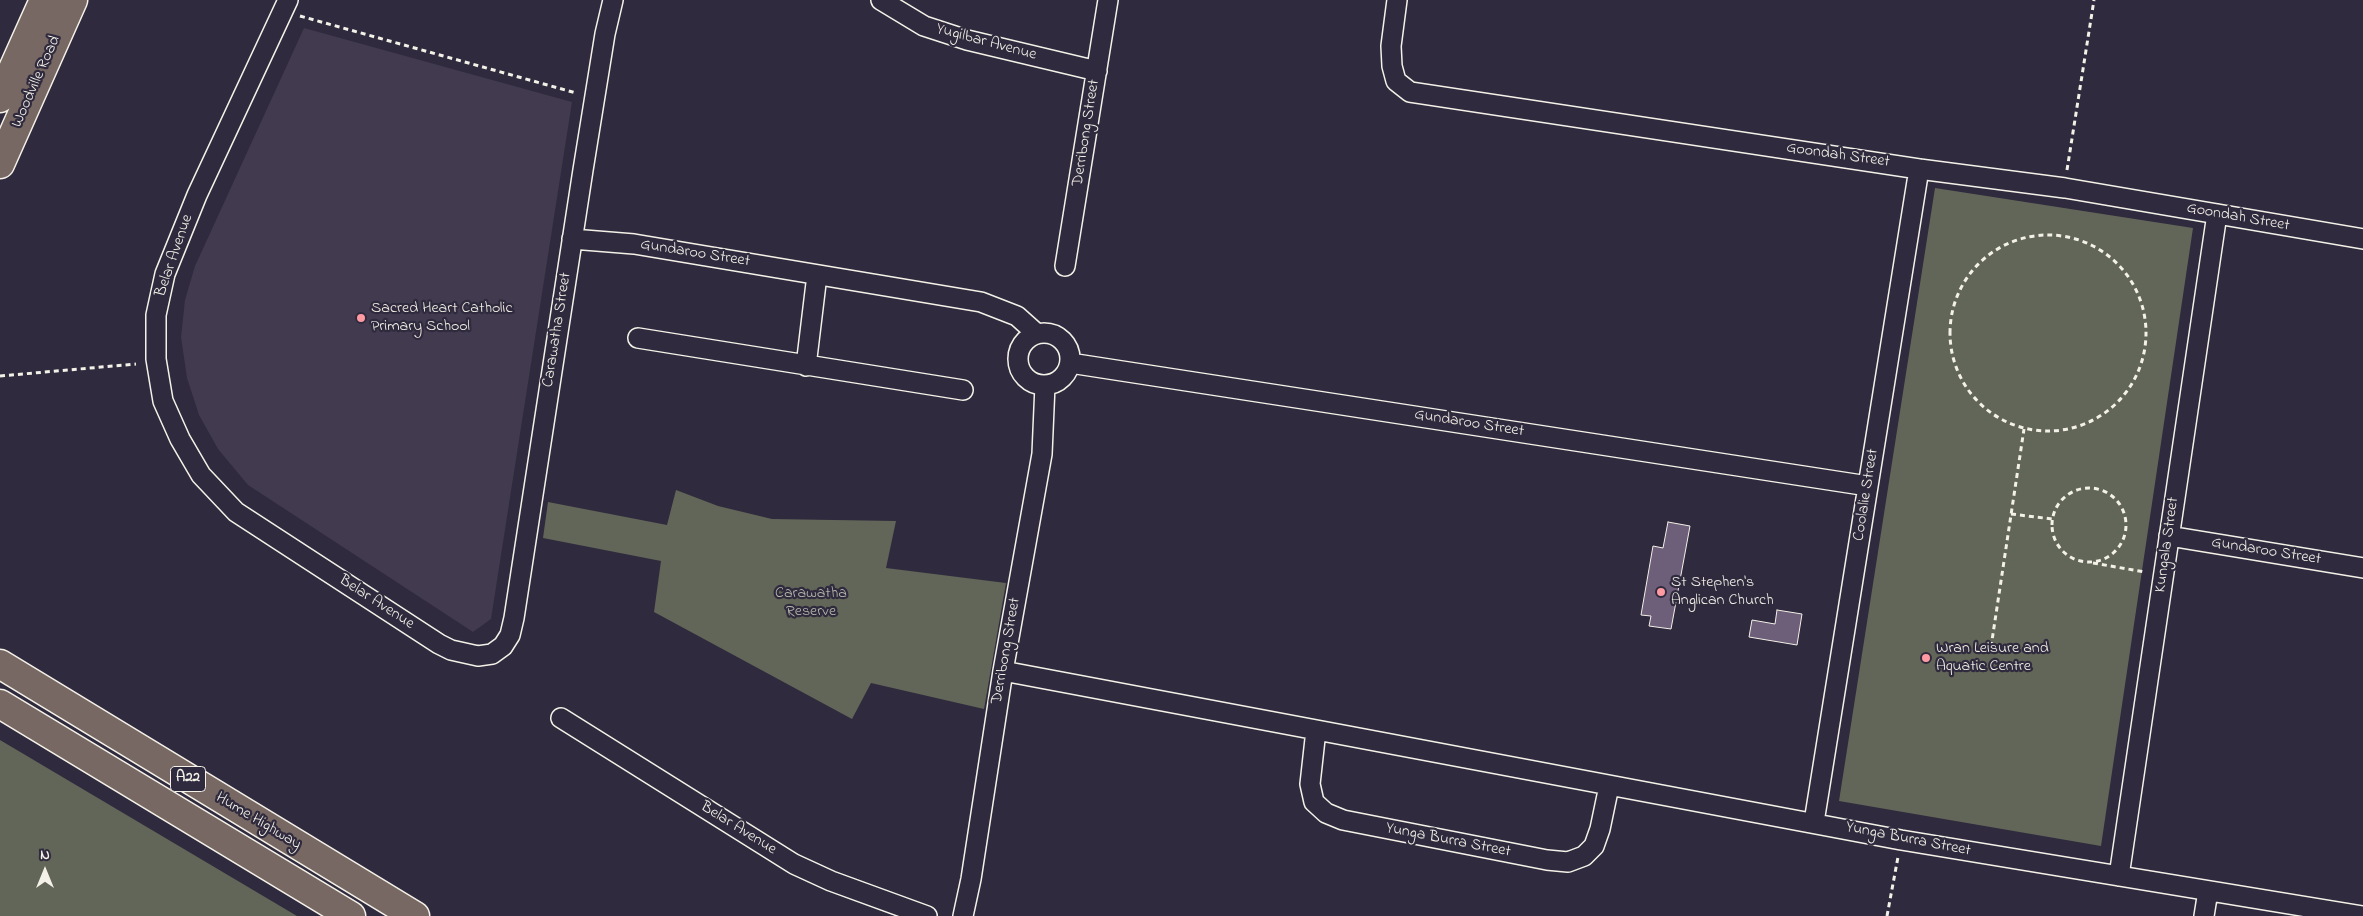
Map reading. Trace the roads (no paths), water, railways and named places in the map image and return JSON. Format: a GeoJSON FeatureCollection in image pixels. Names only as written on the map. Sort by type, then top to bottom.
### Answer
{"type":"FeatureCollection","features":[{"type":"Feature","properties":{"kind":"main road","name":"Woodville Road"},"geometry":{"type":"LineString","coordinates":[[0,98],[44,0]]}},
{"type":"Feature","properties":{"kind":"main road","name":"Woodville Road"},"geometry":{"type":"LineString","coordinates":[[0,164],[73,0]]}},
{"type":"Feature","properties":{"kind":"main road","name":"Hume Highway"},"geometry":{"type":"LineString","coordinates":[[5,663],[414,916]]}},
{"type":"Feature","properties":{"kind":"main road","name":"Hume Highway"},"geometry":{"type":"LineString","coordinates":[[0,704],[351,916]]}},
{"type":"Feature","properties":{"kind":"street","name":"Carawatha Street"},"geometry":{"type":"LineString","coordinates":[[492,654],[503,646],[510,635],[514,618],[572,239],[613,0]]}},
{"type":"Feature","properties":{"kind":"street","name":"Yugilbar Avenue"},"geometry":{"type":"LineString","coordinates":[[881,0],[924,26],[967,40],[1097,71]]}},
{"type":"Feature","properties":{"kind":"street","name":"Derribong Street"},"geometry":{"type":"LineString","coordinates":[[1066,266],[1108,0]]}},
{"type":"Feature","properties":{"kind":"street","name":"Goondah Street"},"geometry":{"type":"LineString","coordinates":[[1398,0],[1391,46],[1392,66],[1396,81],[1410,92],[1920,169],[2065,188],[2363,239]]}},
{"type":"Feature","properties":{"kind":"street","name":"Belar Avenue"},"geometry":{"type":"LineString","coordinates":[[286,5],[197,195],[165,274],[156,316],[156,358],[163,401],[180,438],[201,475],[236,512],[451,650],[478,656],[492,654]]}},
{"type":"Feature","properties":{"kind":"street","name":"Coolalie Street"},"geometry":{"type":"LineString","coordinates":[[1814,822],[1920,169]]}},
{"type":"Feature","properties":{"kind":"street","name":"Kungala Street"},"geometry":{"type":"LineString","coordinates":[[2119,876],[2217,214]]}},
{"type":"Feature","properties":{"kind":"street","name":"Gundaroo Street"},"geometry":{"type":"LineString","coordinates":[[572,239],[634,244],[980,302],[1017,316],[1036,333]]}},
{"type":"Feature","properties":{"kind":"street"},"geometry":{"type":"LineString","coordinates":[[806,366],[817,275]]}},
{"type":"Feature","properties":{"kind":"street"},"geometry":{"type":"LineString","coordinates":[[1045,332],[1061,339],[1070,354],[1070,363],[1062,378],[1045,385],[1028,381],[1019,367],[1017,359],[1022,343],[1036,333],[1045,332]]}},
{"type":"Feature","properties":{"kind":"street"},"geometry":{"type":"LineString","coordinates":[[638,338],[963,390]]}},
{"type":"Feature","properties":{"kind":"street","name":"Gundaroo Street"},"geometry":{"type":"LineString","coordinates":[[1070,363],[1868,486]]}},
{"type":"Feature","properties":{"kind":"street","name":"Derribong Street"},"geometry":{"type":"LineString","coordinates":[[963,916],[971,879],[1002,670],[1042,454],[1045,385]]}},
{"type":"Feature","properties":{"kind":"street","name":"Gundaroo Street"},"geometry":{"type":"LineString","coordinates":[[2169,536],[2363,568]]}},
{"type":"Feature","properties":{"kind":"street","name":"Yunga Burra Street"},"geometry":{"type":"LineString","coordinates":[[1002,670],[1610,786],[1814,822],[1901,840],[2362,916]]}},
{"type":"Feature","properties":{"kind":"street","name":"Belar Avenue"},"geometry":{"type":"LineString","coordinates":[[561,718],[794,864],[831,881],[927,916]]}},
{"type":"Feature","properties":{"kind":"street","name":"Yunga Burra Street"},"geometry":{"type":"LineString","coordinates":[[1316,730],[1310,784],[1314,802],[1326,814],[1342,820],[1547,860],[1568,862],[1584,856],[1594,846],[1610,786]]}},
{"type":"Feature","properties":{"kind":"street"},"geometry":{"type":"LineString","coordinates":[[2204,916],[2208,891]]}},
{"type":"Feature","properties":{"kind":"place","name":"Sacred Heart Catholic Primary School"},"geometry":{"type":"Point","coordinates":[361,318]}},
{"type":"Feature","properties":{"kind":"place","name":"St Stephen's Anglican Church"},"geometry":{"type":"Point","coordinates":[1661,592]}},
{"type":"Feature","properties":{"kind":"place","name":"Wran Leisure and Aquatic Centre"},"geometry":{"type":"Point","coordinates":[1926,658]}},
{"type":"Feature","properties":{"kind":"park label","name":"Carawatha Reserve"},"geometry":{"type":"Point","coordinates":[811,603]}}]}
